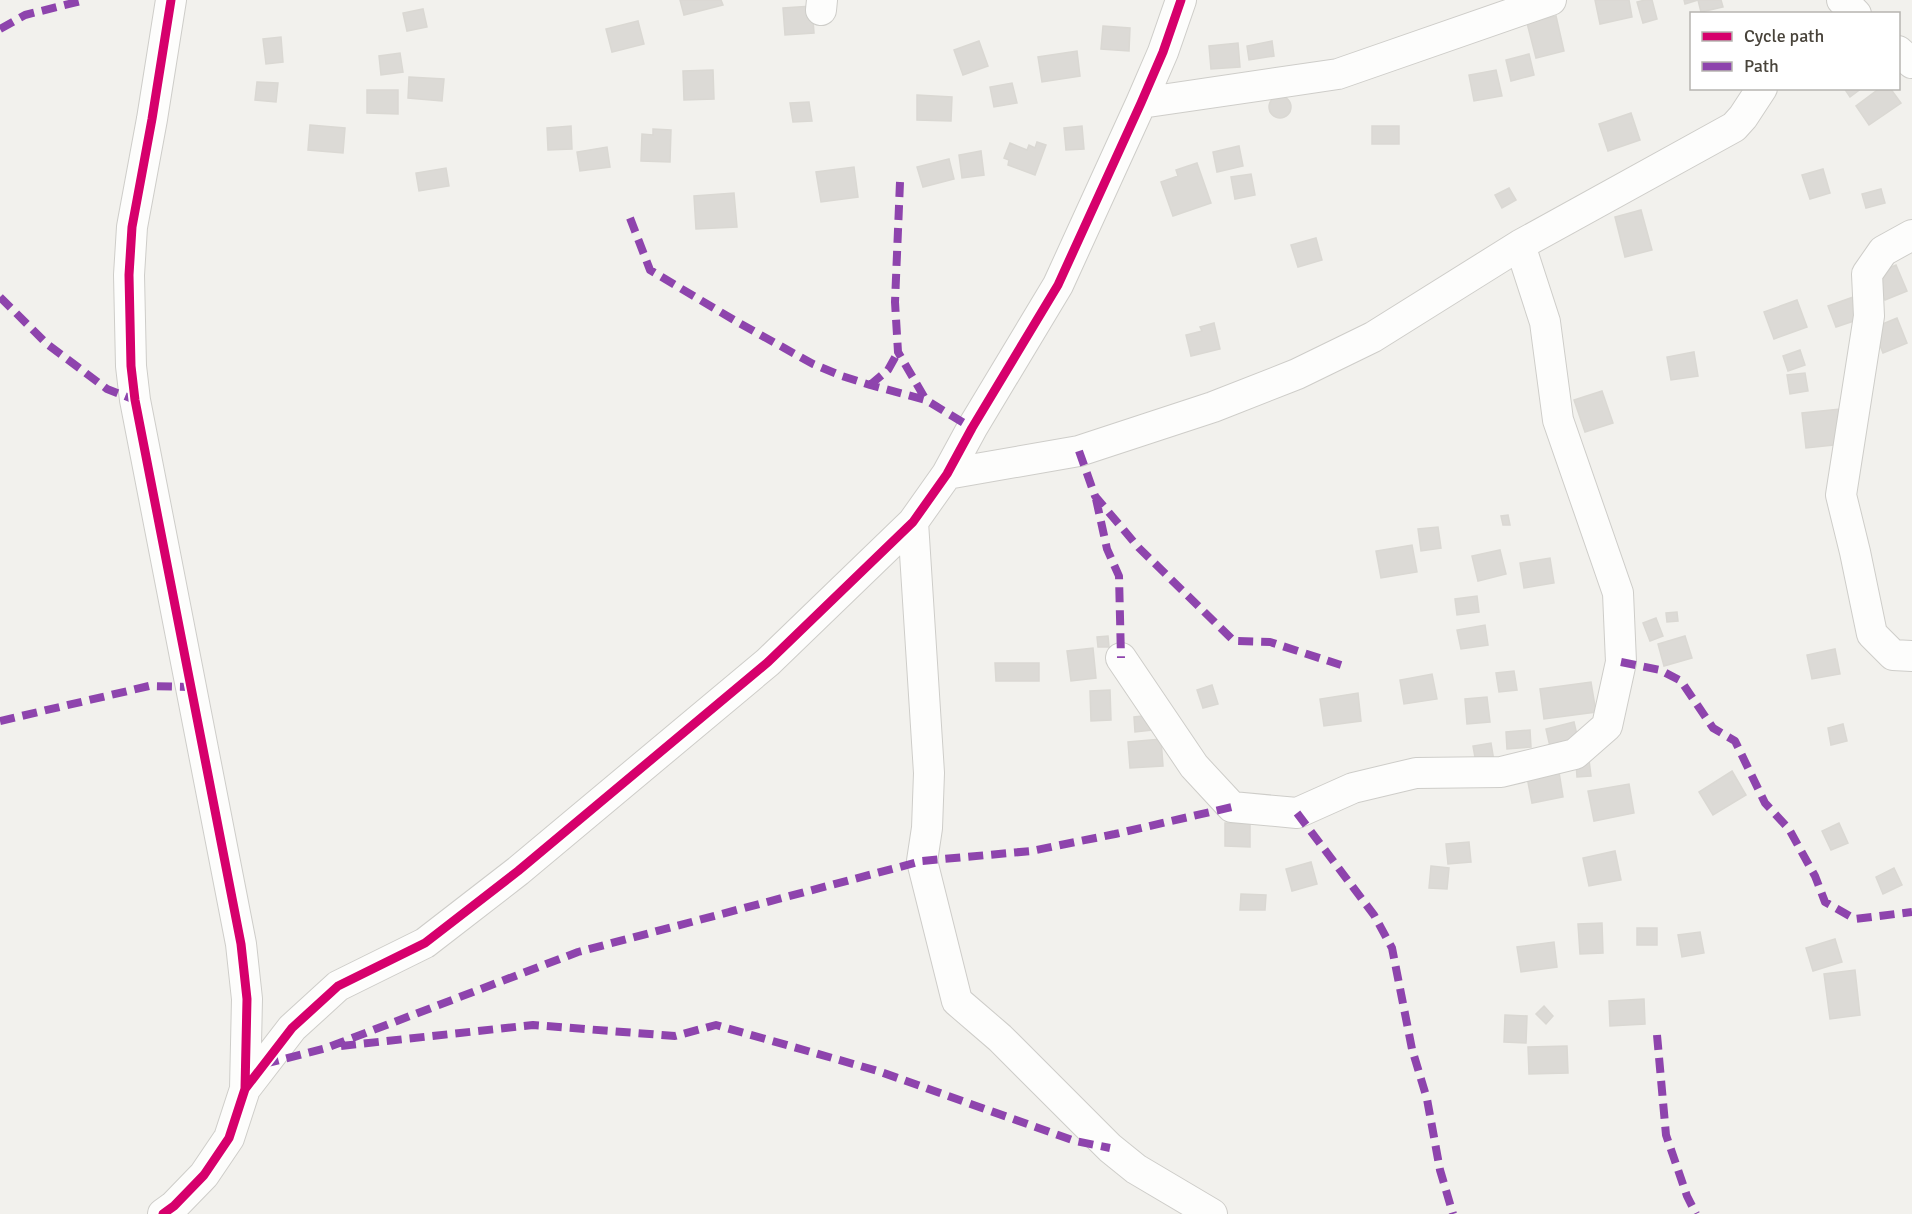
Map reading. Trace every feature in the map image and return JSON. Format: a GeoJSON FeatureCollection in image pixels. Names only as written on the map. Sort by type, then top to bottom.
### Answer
{"type":"FeatureCollection","features":[{"type":"Feature","properties":{"kind":"street"},"geometry":{"type":"LineString","coordinates":[[163,1214],[204,1175],[229,1138],[245,1089],[247,999],[241,944],[135,400],[131,366],[129,275],[132,227],[171,0]]}},
{"type":"Feature","properties":{"kind":"street"},"geometry":{"type":"LineString","coordinates":[[245,1089],[292,1028],[338,986],[425,944],[518,871],[768,662],[913,522],[947,474],[1058,285],[1141,103],[1163,52],[1181,0]]}},
{"type":"Feature","properties":{"kind":"street"},"geometry":{"type":"LineString","coordinates":[[1141,103],[1338,74],[1551,0]]}},
{"type":"Feature","properties":{"kind":"street"},"geometry":{"type":"LineString","coordinates":[[1842,0],[1854,12]]}},
{"type":"Feature","properties":{"kind":"street"},"geometry":{"type":"LineString","coordinates":[[1900,52],[1912,63]]}},
{"type":"Feature","properties":{"kind":"street"},"geometry":{"type":"LineString","coordinates":[[947,474],[1079,451],[1213,407],[1286,378],[1373,337],[1520,245],[1734,127],[1761,90]]}},
{"type":"Feature","properties":{"kind":"street"},"geometry":{"type":"LineString","coordinates":[[1912,235],[1883,251],[1867,274],[1869,316],[1841,495],[1872,634],[1893,655],[1912,656]]}},
{"type":"Feature","properties":{"kind":"street"},"geometry":{"type":"LineString","coordinates":[[1121,658],[1194,766],[1232,807],[1297,813],[1353,788],[1416,773],[1501,772],[1575,754],[1607,726],[1621,662],[1618,593],[1558,420],[1545,322],[1520,245]]}},
{"type":"Feature","properties":{"kind":"street"},"geometry":{"type":"LineString","coordinates":[[913,522],[929,773],[927,828],[922,861],[957,1001],[1000,1038],[1119,1155],[1136,1169],[1212,1214]]}},
{"type":"Feature","properties":{"kind":"building"},"geometry":{"type":"Polygon","coordinates":[[[680,0],[721,0],[723,5],[684,15],[680,0]]]}},
{"type":"Feature","properties":{"kind":"building"},"geometry":{"type":"Polygon","coordinates":[[[1595,0],[1629,0],[1632,17],[1600,24],[1595,0]]]}},
{"type":"Feature","properties":{"kind":"building"},"geometry":{"type":"Polygon","coordinates":[[[1652,0],[1657,19],[1643,23],[1637,2],[1652,0]]]}},
{"type":"Feature","properties":{"kind":"building"},"geometry":{"type":"Polygon","coordinates":[[[1684,0],[1698,0],[1685,4],[1684,0]]]}},
{"type":"Feature","properties":{"kind":"building"},"geometry":{"type":"Polygon","coordinates":[[[1698,0],[1721,0],[1723,7],[1701,12],[1698,0]]]}},
{"type":"Feature","properties":{"kind":"building"},"geometry":{"type":"Polygon","coordinates":[[[812,6],[814,33],[785,35],[783,8],[812,6]]]}},
{"type":"Feature","properties":{"kind":"building"},"geometry":{"type":"Polygon","coordinates":[[[423,9],[427,27],[407,31],[403,13],[423,9]]]}},
{"type":"Feature","properties":{"kind":"building"},"geometry":{"type":"Polygon","coordinates":[[[1556,16],[1564,51],[1536,58],[1527,23],[1556,16]]]}},
{"type":"Feature","properties":{"kind":"building"},"geometry":{"type":"Polygon","coordinates":[[[638,21],[644,44],[612,52],[606,29],[638,21]]]}},
{"type":"Feature","properties":{"kind":"building"},"geometry":{"type":"Polygon","coordinates":[[[1103,26],[1130,28],[1129,51],[1101,49],[1103,26]]]}},
{"type":"Feature","properties":{"kind":"building"},"geometry":{"type":"Polygon","coordinates":[[[281,37],[283,62],[266,64],[263,39],[281,37]]]}},
{"type":"Feature","properties":{"kind":"building"},"geometry":{"type":"Polygon","coordinates":[[[979,41],[988,66],[963,75],[954,50],[979,41]]]}},
{"type":"Feature","properties":{"kind":"building"},"geometry":{"type":"Polygon","coordinates":[[[1272,41],[1274,56],[1249,60],[1247,46],[1272,41]]]}},
{"type":"Feature","properties":{"kind":"building"},"geometry":{"type":"Polygon","coordinates":[[[1238,43],[1240,67],[1211,69],[1209,46],[1238,43]]]}},
{"type":"Feature","properties":{"kind":"building"},"geometry":{"type":"Polygon","coordinates":[[[1077,51],[1080,76],[1042,82],[1038,57],[1077,51]]]}},
{"type":"Feature","properties":{"kind":"building"},"geometry":{"type":"Polygon","coordinates":[[[400,53],[403,72],[381,75],[379,56],[400,53]]]}},
{"type":"Feature","properties":{"kind":"building"},"geometry":{"type":"Polygon","coordinates":[[[1529,54],[1534,75],[1511,81],[1506,60],[1529,54]]]}},
{"type":"Feature","properties":{"kind":"building"},"geometry":{"type":"Polygon","coordinates":[[[713,70],[714,99],[684,100],[683,71],[713,70]]]}},
{"type":"Feature","properties":{"kind":"building"},"geometry":{"type":"Polygon","coordinates":[[[1496,70],[1502,96],[1474,101],[1469,75],[1496,70]]]}},
{"type":"Feature","properties":{"kind":"building"},"geometry":{"type":"Polygon","coordinates":[[[409,77],[444,79],[442,101],[408,98],[409,77]]]}},
{"type":"Feature","properties":{"kind":"building"},"geometry":{"type":"Polygon","coordinates":[[[257,82],[278,83],[276,102],[255,100],[257,82]]]}},
{"type":"Feature","properties":{"kind":"building"},"geometry":{"type":"Polygon","coordinates":[[[1012,83],[1017,103],[994,107],[990,87],[1012,83]]]}},
{"type":"Feature","properties":{"kind":"building"},"geometry":{"type":"Polygon","coordinates":[[[367,90],[398,90],[398,114],[367,113],[367,90]]]}},
{"type":"Feature","properties":{"kind":"building"},"geometry":{"type":"Polygon","coordinates":[[[1845,90],[1859,90],[1850,97],[1845,90]]]}},
{"type":"Feature","properties":{"kind":"building"},"geometry":{"type":"Polygon","coordinates":[[[1877,90],[1891,90],[1901,103],[1869,125],[1856,106],[1877,90]]]}},
{"type":"Feature","properties":{"kind":"building"},"geometry":{"type":"Polygon","coordinates":[[[917,95],[952,97],[951,121],[917,120],[917,95]]]}},
{"type":"Feature","properties":{"kind":"building"},"geometry":{"type":"Polygon","coordinates":[[[1280,96],[1288,99],[1291,107],[1288,115],[1280,118],[1272,115],[1269,107],[1272,99],[1280,96]]]}},
{"type":"Feature","properties":{"kind":"building"},"geometry":{"type":"Polygon","coordinates":[[[809,102],[812,121],[793,122],[790,103],[809,102]]]}},
{"type":"Feature","properties":{"kind":"building"},"geometry":{"type":"Polygon","coordinates":[[[1631,113],[1640,140],[1608,151],[1599,124],[1631,113]]]}},
{"type":"Feature","properties":{"kind":"building"},"geometry":{"type":"Polygon","coordinates":[[[310,125],[345,128],[343,153],[308,150],[310,125]]]}},
{"type":"Feature","properties":{"kind":"building"},"geometry":{"type":"Polygon","coordinates":[[[571,126],[572,149],[548,150],[547,128],[571,126]]]}},
{"type":"Feature","properties":{"kind":"building"},"geometry":{"type":"Polygon","coordinates":[[[1082,126],[1084,149],[1066,150],[1064,128],[1082,126]]]}},
{"type":"Feature","properties":{"kind":"building"},"geometry":{"type":"Polygon","coordinates":[[[1372,126],[1399,126],[1399,144],[1372,144],[1372,126]]]}},
{"type":"Feature","properties":{"kind":"building"},"geometry":{"type":"Polygon","coordinates":[[[653,129],[671,130],[670,162],[641,161],[642,134],[653,135],[653,129]]]}},
{"type":"Feature","properties":{"kind":"building"},"geometry":{"type":"Polygon","coordinates":[[[1037,142],[1046,145],[1035,175],[1008,165],[1009,160],[1004,158],[1010,143],[1027,150],[1029,145],[1035,148],[1037,142]]]}},
{"type":"Feature","properties":{"kind":"building"},"geometry":{"type":"Polygon","coordinates":[[[1239,146],[1243,166],[1217,172],[1213,152],[1239,146]]]}},
{"type":"Feature","properties":{"kind":"building"},"geometry":{"type":"Polygon","coordinates":[[[607,147],[610,167],[580,171],[577,152],[607,147]]]}},
{"type":"Feature","properties":{"kind":"building"},"geometry":{"type":"Polygon","coordinates":[[[981,151],[984,175],[962,178],[959,155],[981,151]]]}},
{"type":"Feature","properties":{"kind":"building"},"geometry":{"type":"Polygon","coordinates":[[[949,159],[954,179],[923,187],[917,167],[949,159]]]}},
{"type":"Feature","properties":{"kind":"building"},"geometry":{"type":"Polygon","coordinates":[[[1197,163],[1211,203],[1173,216],[1161,182],[1178,176],[1176,170],[1197,163]]]}},
{"type":"Feature","properties":{"kind":"building"},"geometry":{"type":"Polygon","coordinates":[[[854,167],[858,197],[821,202],[816,172],[854,167]]]}},
{"type":"Feature","properties":{"kind":"building"},"geometry":{"type":"Polygon","coordinates":[[[446,168],[449,186],[419,191],[416,173],[446,168]]]}},
{"type":"Feature","properties":{"kind":"building"},"geometry":{"type":"Polygon","coordinates":[[[1823,169],[1830,193],[1810,199],[1802,175],[1823,169]]]}},
{"type":"Feature","properties":{"kind":"building"},"geometry":{"type":"Polygon","coordinates":[[[1251,174],[1255,195],[1235,199],[1231,177],[1251,174]]]}},
{"type":"Feature","properties":{"kind":"building"},"geometry":{"type":"Polygon","coordinates":[[[1509,188],[1516,200],[1502,208],[1495,195],[1509,188]]]}},
{"type":"Feature","properties":{"kind":"building"},"geometry":{"type":"Polygon","coordinates":[[[1881,189],[1885,203],[1866,208],[1862,194],[1881,189]]]}},
{"type":"Feature","properties":{"kind":"building"},"geometry":{"type":"Polygon","coordinates":[[[734,193],[737,227],[696,229],[694,196],[734,193]]]}},
{"type":"Feature","properties":{"kind":"building"},"geometry":{"type":"Polygon","coordinates":[[[1641,210],[1652,250],[1625,257],[1615,217],[1641,210]]]}},
{"type":"Feature","properties":{"kind":"building"},"geometry":{"type":"Polygon","coordinates":[[[1316,238],[1322,260],[1298,267],[1291,245],[1316,238]]]}},
{"type":"Feature","properties":{"kind":"building"},"geometry":{"type":"Polygon","coordinates":[[[1896,265],[1907,291],[1885,300],[1873,275],[1896,265]]]}},
{"type":"Feature","properties":{"kind":"building"},"geometry":{"type":"Polygon","coordinates":[[[1856,296],[1863,318],[1836,327],[1828,306],[1856,296]]]}},
{"type":"Feature","properties":{"kind":"building"},"geometry":{"type":"Polygon","coordinates":[[[1797,300],[1807,327],[1774,339],[1764,312],[1797,300]]]}},
{"type":"Feature","properties":{"kind":"building"},"geometry":{"type":"Polygon","coordinates":[[[1897,318],[1907,343],[1883,353],[1873,328],[1897,318]]]}},
{"type":"Feature","properties":{"kind":"building"},"geometry":{"type":"Polygon","coordinates":[[[1214,323],[1220,349],[1191,356],[1186,335],[1202,331],[1200,327],[1214,323]]]}},
{"type":"Feature","properties":{"kind":"building"},"geometry":{"type":"Polygon","coordinates":[[[1800,350],[1805,365],[1788,371],[1783,356],[1800,350]]]}},
{"type":"Feature","properties":{"kind":"building"},"geometry":{"type":"Polygon","coordinates":[[[1694,352],[1698,376],[1671,380],[1667,357],[1694,352]]]}},
{"type":"Feature","properties":{"kind":"building"},"geometry":{"type":"Polygon","coordinates":[[[1805,373],[1808,391],[1790,394],[1787,375],[1805,373]]]}},
{"type":"Feature","properties":{"kind":"building"},"geometry":{"type":"Polygon","coordinates":[[[1602,391],[1613,423],[1585,432],[1574,400],[1602,391]]]}},
{"type":"Feature","properties":{"kind":"building"},"geometry":{"type":"Polygon","coordinates":[[[1840,409],[1843,444],[1806,448],[1802,413],[1840,409]]]}},
{"type":"Feature","properties":{"kind":"building"},"geometry":{"type":"Polygon","coordinates":[[[1508,515],[1510,525],[1503,525],[1501,516],[1508,515]]]}},
{"type":"Feature","properties":{"kind":"building"},"geometry":{"type":"Polygon","coordinates":[[[1438,527],[1441,548],[1421,551],[1418,529],[1438,527]]]}},
{"type":"Feature","properties":{"kind":"building"},"geometry":{"type":"Polygon","coordinates":[[[1412,545],[1417,572],[1381,578],[1376,551],[1412,545]]]}},
{"type":"Feature","properties":{"kind":"building"},"geometry":{"type":"Polygon","coordinates":[[[1500,550],[1506,574],[1478,581],[1472,556],[1500,550]]]}},
{"type":"Feature","properties":{"kind":"building"},"geometry":{"type":"Polygon","coordinates":[[[1550,558],[1554,583],[1524,588],[1520,563],[1550,558]]]}},
{"type":"Feature","properties":{"kind":"building"},"geometry":{"type":"Polygon","coordinates":[[[1477,596],[1479,612],[1457,615],[1455,599],[1477,596]]]}},
{"type":"Feature","properties":{"kind":"building"},"geometry":{"type":"Polygon","coordinates":[[[1677,612],[1678,621],[1667,622],[1666,613],[1677,612]]]}},
{"type":"Feature","properties":{"kind":"building"},"geometry":{"type":"Polygon","coordinates":[[[1656,618],[1663,636],[1650,641],[1643,623],[1656,618]]]}},
{"type":"Feature","properties":{"kind":"building"},"geometry":{"type":"Polygon","coordinates":[[[1485,625],[1488,645],[1461,649],[1457,630],[1485,625]]]}},
{"type":"Feature","properties":{"kind":"building"},"geometry":{"type":"Polygon","coordinates":[[[1108,636],[1109,647],[1098,647],[1097,637],[1108,636]]]}},
{"type":"Feature","properties":{"kind":"building"},"geometry":{"type":"Polygon","coordinates":[[[1685,636],[1692,658],[1664,666],[1658,644],[1685,636]]]}},
{"type":"Feature","properties":{"kind":"building"},"geometry":{"type":"Polygon","coordinates":[[[1093,648],[1096,678],[1071,681],[1067,651],[1093,648]]]}},
{"type":"Feature","properties":{"kind":"building"},"geometry":{"type":"Polygon","coordinates":[[[1835,649],[1840,674],[1812,679],[1807,655],[1835,649]]]}},
{"type":"Feature","properties":{"kind":"building"},"geometry":{"type":"Polygon","coordinates":[[[995,663],[1039,663],[1039,681],[996,681],[995,663]]]}},
{"type":"Feature","properties":{"kind":"building"},"geometry":{"type":"Polygon","coordinates":[[[1514,671],[1517,690],[1499,692],[1496,673],[1514,671]]]}},
{"type":"Feature","properties":{"kind":"building"},"geometry":{"type":"Polygon","coordinates":[[[1432,674],[1437,699],[1404,704],[1400,680],[1432,674]]]}},
{"type":"Feature","properties":{"kind":"building"},"geometry":{"type":"Polygon","coordinates":[[[1591,682],[1596,712],[1544,719],[1540,689],[1591,682]]]}},
{"type":"Feature","properties":{"kind":"building"},"geometry":{"type":"Polygon","coordinates":[[[1212,685],[1218,704],[1203,708],[1197,690],[1212,685]]]}},
{"type":"Feature","properties":{"kind":"building"},"geometry":{"type":"Polygon","coordinates":[[[1110,690],[1111,720],[1091,721],[1090,691],[1110,690]]]}},
{"type":"Feature","properties":{"kind":"building"},"geometry":{"type":"Polygon","coordinates":[[[1358,693],[1361,721],[1324,726],[1320,699],[1358,693]]]}},
{"type":"Feature","properties":{"kind":"building"},"geometry":{"type":"Polygon","coordinates":[[[1487,697],[1490,722],[1467,724],[1465,699],[1487,697]]]}},
{"type":"Feature","properties":{"kind":"building"},"geometry":{"type":"Polygon","coordinates":[[[1151,715],[1152,730],[1135,732],[1134,717],[1151,715]]]}},
{"type":"Feature","properties":{"kind":"building"},"geometry":{"type":"Polygon","coordinates":[[[1574,722],[1579,744],[1551,751],[1546,729],[1574,722]]]}},
{"type":"Feature","properties":{"kind":"building"},"geometry":{"type":"Polygon","coordinates":[[[1843,724],[1847,741],[1831,745],[1828,728],[1843,724]]]}},
{"type":"Feature","properties":{"kind":"building"},"geometry":{"type":"Polygon","coordinates":[[[1530,730],[1531,747],[1507,749],[1506,732],[1530,730]]]}},
{"type":"Feature","properties":{"kind":"building"},"geometry":{"type":"Polygon","coordinates":[[[1161,739],[1163,766],[1130,768],[1128,742],[1161,739]]]}},
{"type":"Feature","properties":{"kind":"building"},"geometry":{"type":"Polygon","coordinates":[[[1491,743],[1494,761],[1476,763],[1473,746],[1491,743]]]}},
{"type":"Feature","properties":{"kind":"building"},"geometry":{"type":"Polygon","coordinates":[[[1589,760],[1591,776],[1577,777],[1576,762],[1589,760]]]}},
{"type":"Feature","properties":{"kind":"building"},"geometry":{"type":"Polygon","coordinates":[[[1732,771],[1746,795],[1713,815],[1699,792],[1732,771]]]}},
{"type":"Feature","properties":{"kind":"building"},"geometry":{"type":"Polygon","coordinates":[[[1559,772],[1563,797],[1532,803],[1527,777],[1559,772]]]}},
{"type":"Feature","properties":{"kind":"building"},"geometry":{"type":"Polygon","coordinates":[[[1629,784],[1634,813],[1594,821],[1588,791],[1629,784]]]}},
{"type":"Feature","properties":{"kind":"building"},"geometry":{"type":"Polygon","coordinates":[[[1225,823],[1250,824],[1250,847],[1225,846],[1225,823]]]}},
{"type":"Feature","properties":{"kind":"building"},"geometry":{"type":"Polygon","coordinates":[[[1839,823],[1848,843],[1831,850],[1822,831],[1839,823]]]}},
{"type":"Feature","properties":{"kind":"building"},"geometry":{"type":"Polygon","coordinates":[[[1469,842],[1471,862],[1448,864],[1446,844],[1469,842]]]}},
{"type":"Feature","properties":{"kind":"building"},"geometry":{"type":"Polygon","coordinates":[[[1615,851],[1621,880],[1589,886],[1583,858],[1615,851]]]}},
{"type":"Feature","properties":{"kind":"building"},"geometry":{"type":"Polygon","coordinates":[[[1311,862],[1317,884],[1292,891],[1286,869],[1311,862]]]}},
{"type":"Feature","properties":{"kind":"building"},"geometry":{"type":"Polygon","coordinates":[[[1431,866],[1449,868],[1447,889],[1429,888],[1431,866]]]}},
{"type":"Feature","properties":{"kind":"building"},"geometry":{"type":"Polygon","coordinates":[[[1894,868],[1902,885],[1883,894],[1876,877],[1894,868]]]}},
{"type":"Feature","properties":{"kind":"building"},"geometry":{"type":"Polygon","coordinates":[[[1241,894],[1266,895],[1265,910],[1240,910],[1241,894]]]}},
{"type":"Feature","properties":{"kind":"building"},"geometry":{"type":"Polygon","coordinates":[[[1602,923],[1603,953],[1580,954],[1578,924],[1602,923]]]}},
{"type":"Feature","properties":{"kind":"building"},"geometry":{"type":"Polygon","coordinates":[[[1637,928],[1657,928],[1657,945],[1637,945],[1637,928]]]}},
{"type":"Feature","properties":{"kind":"building"},"geometry":{"type":"Polygon","coordinates":[[[1700,932],[1704,953],[1682,957],[1678,935],[1700,932]]]}},
{"type":"Feature","properties":{"kind":"building"},"geometry":{"type":"Polygon","coordinates":[[[1835,939],[1842,962],[1813,971],[1806,948],[1835,939]]]}},
{"type":"Feature","properties":{"kind":"building"},"geometry":{"type":"Polygon","coordinates":[[[1554,942],[1557,967],[1521,972],[1517,947],[1554,942]]]}},
{"type":"Feature","properties":{"kind":"building"},"geometry":{"type":"Polygon","coordinates":[[[1855,970],[1860,1015],[1830,1019],[1824,974],[1855,970]]]}},
{"type":"Feature","properties":{"kind":"building"},"geometry":{"type":"Polygon","coordinates":[[[1644,999],[1645,1024],[1610,1026],[1609,1001],[1644,999]]]}},
{"type":"Feature","properties":{"kind":"building"},"geometry":{"type":"Polygon","coordinates":[[[1544,1006],[1553,1016],[1546,1024],[1536,1014],[1544,1006]]]}},
{"type":"Feature","properties":{"kind":"building"},"geometry":{"type":"Polygon","coordinates":[[[1505,1015],[1527,1016],[1526,1043],[1504,1042],[1505,1015]]]}},
{"type":"Feature","properties":{"kind":"building"},"geometry":{"type":"Polygon","coordinates":[[[1567,1046],[1568,1073],[1529,1074],[1528,1047],[1567,1046]]]}},
{"type":"Feature","properties":{"kind":"marked path"},"geometry":{"type":"LineString","coordinates":[[0,29],[25,15],[85,0]]}},
{"type":"Feature","properties":{"kind":"marked path"},"geometry":{"type":"LineString","coordinates":[[900,182],[895,302],[898,352],[926,400]]}},
{"type":"Feature","properties":{"kind":"marked path"},"geometry":{"type":"LineString","coordinates":[[630,218],[650,270],[813,364],[870,385],[926,400],[972,428]]}},
{"type":"Feature","properties":{"kind":"marked path"},"geometry":{"type":"LineString","coordinates":[[0,297],[47,344],[107,389],[135,400]]}},
{"type":"Feature","properties":{"kind":"marked path"},"geometry":{"type":"LineString","coordinates":[[870,385],[888,370],[898,352]]}},
{"type":"Feature","properties":{"kind":"marked path"},"geometry":{"type":"LineString","coordinates":[[1079,451],[1095,496],[1139,548],[1234,641],[1270,642],[1341,665]]}},
{"type":"Feature","properties":{"kind":"marked path"},"geometry":{"type":"LineString","coordinates":[[1096,499],[1107,549],[1119,576],[1121,658]]}},
{"type":"Feature","properties":{"kind":"marked path"},"geometry":{"type":"LineString","coordinates":[[1621,662],[1660,670],[1681,681],[1713,728],[1735,741],[1765,803],[1789,829],[1815,876],[1825,902],[1855,919],[1912,912]]}},
{"type":"Feature","properties":{"kind":"marked path"},"geometry":{"type":"LineString","coordinates":[[0,721],[149,686],[192,687]]}},
{"type":"Feature","properties":{"kind":"marked path"},"geometry":{"type":"LineString","coordinates":[[264,1064],[326,1048],[578,952],[922,861],[1031,851],[1232,807]]}},
{"type":"Feature","properties":{"kind":"marked path"},"geometry":{"type":"LineString","coordinates":[[1297,813],[1374,915],[1392,948],[1412,1049],[1427,1099],[1440,1170],[1453,1214]]}},
{"type":"Feature","properties":{"kind":"marked path"},"geometry":{"type":"LineString","coordinates":[[341,1046],[533,1025],[675,1036],[716,1025],[878,1071],[1075,1141],[1110,1148]]}},
{"type":"Feature","properties":{"kind":"marked path"},"geometry":{"type":"LineString","coordinates":[[1657,1035],[1666,1135],[1687,1196],[1696,1214]]}},
{"type":"Feature","properties":{"kind":"cycle path"},"geometry":{"type":"LineString","coordinates":[[163,1214],[204,1175],[229,1138],[245,1089],[247,999],[241,944],[135,400],[131,366],[129,275],[132,227],[171,0]]}},
{"type":"Feature","properties":{"kind":"cycle path"},"geometry":{"type":"LineString","coordinates":[[245,1089],[292,1028],[338,986],[425,943],[518,871],[768,662],[913,522],[947,474],[1058,285],[1141,103],[1163,52],[1181,0]]}}]}
